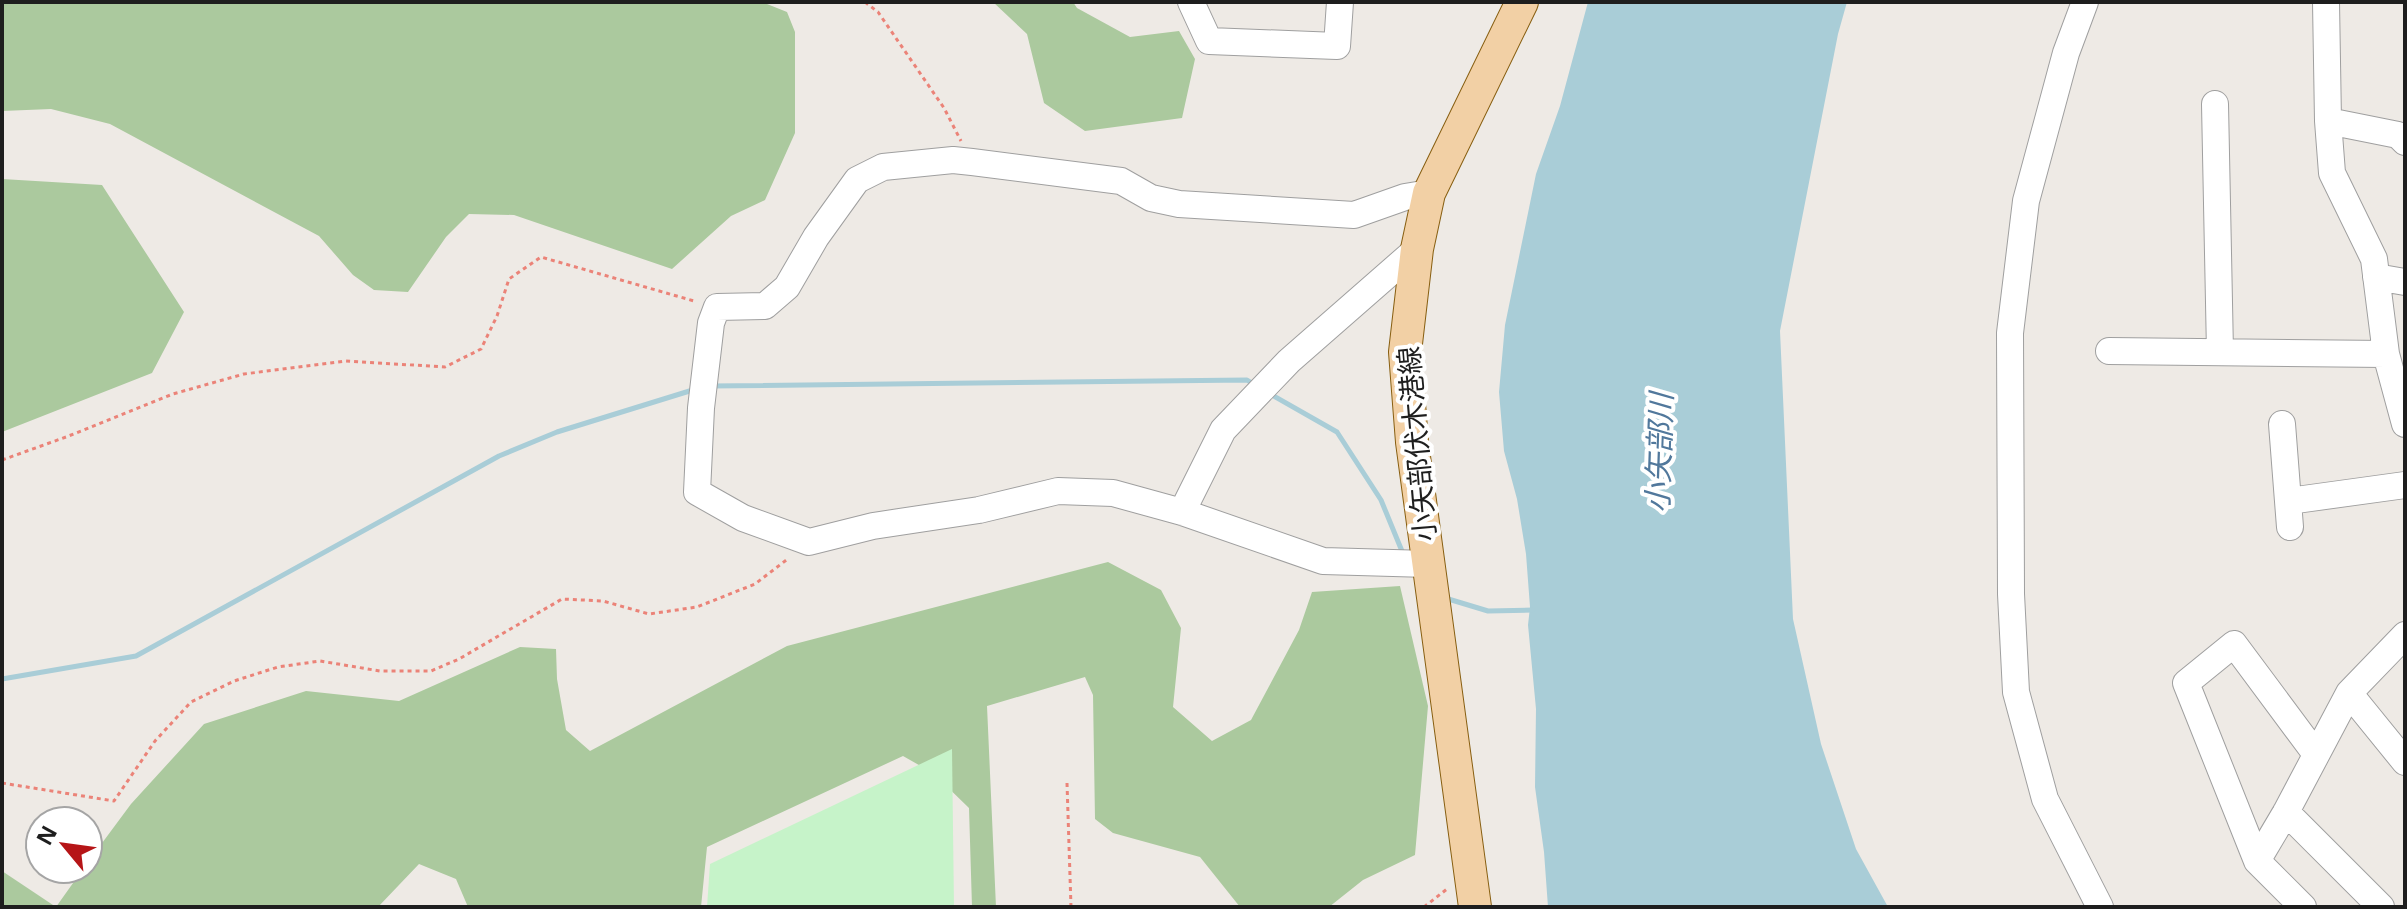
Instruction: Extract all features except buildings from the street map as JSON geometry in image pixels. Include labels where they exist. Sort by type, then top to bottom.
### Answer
[{"type":"main road","name":"小矢部伏木港線","points":[[1475,907],[1412,442],[1405,352],[1417,249],[1429,193],[1522,2]]},
{"type":"street","points":[[1192,2],[1209,41],[1337,46],[1340,2]]},
{"type":"street","points":[[2085,2],[2066,53],[2026,201],[2010,333],[2010,497],[2016,692],[2045,799],[2102,903]]},
{"type":"street","points":[[2326,2],[2332,173],[2374,259],[2386,354],[2405,424]]},
{"type":"street","points":[[2215,104],[2220,352]]},
{"type":"street","points":[[2328,121],[2398,135],[2405,142]]},
{"type":"street","points":[[1428,564],[1323,561],[1182,512],[1113,493],[1058,491],[979,510],[873,526],[809,542],[743,518],[697,492],[701,408],[711,323],[717,307],[765,306],[787,287],[816,237],[857,180],[883,167],[953,160],[1121,181],[1151,198],[1179,204],[1354,215],[1405,197],[1429,193]]},
{"type":"street","points":[[1182,512],[1223,430],[1289,361],[1417,249]]},
{"type":"street","points":[[2376,277],[2405,282]]},
{"type":"street","points":[[2109,351],[2386,354]]},
{"type":"street","points":[[2282,424],[2290,527]]},
{"type":"street","points":[[2289,501],[2405,485]]},
{"type":"street","points":[[2257,861],[2349,693],[2405,635]]},
{"type":"street","points":[[2303,907],[2257,861],[2186,683],[2234,644],[2315,753]]},
{"type":"street","points":[[2349,693],[2405,762]]},
{"type":"street","points":[[2286,812],[2381,907]]},
{"type":"path","points":[[865,2],[878,12],[944,108],[972,162]]},
{"type":"path","points":[[2,460],[173,394],[244,374],[346,361],[445,367],[481,349],[497,316],[509,279],[541,257],[717,307]]},
{"type":"path","points":[[2,783],[114,801],[155,741],[191,702],[234,681],[278,667],[320,661],[380,671],[431,671],[459,659],[562,599],[603,601],[649,614],[697,607],[755,584],[809,542]]},
{"type":"path","points":[[1067,783],[1071,907]]},
{"type":"green space","points":[[2,2],[762,2],[787,12],[795,32],[795,133],[765,200],[731,216],[672,269],[514,215],[469,214],[446,237],[408,292],[374,290],[353,275],[319,236],[110,124],[51,109],[2,111]]},
{"type":"green space","points":[[993,2],[1073,2],[1077,8],[1130,37],[1179,31],[1195,59],[1182,118],[1085,131],[1044,103],[1027,34]]},
{"type":"green space","points":[[2,179],[102,185],[184,312],[152,373],[2,432]]},
{"type":"green space","points":[[1108,562],[1161,590],[1181,628],[1173,707],[1212,741],[1251,720],[1299,630],[1312,592],[1400,586],[1428,706],[1415,855],[1363,880],[1329,907],[1240,907],[1200,857],[1113,833],[1095,819],[1093,695],[1085,677],[987,706],[996,907],[972,907],[969,808],[933,773],[903,756],[707,847],[701,907],[468,907],[456,879],[419,864],[378,907],[56,907],[72,885],[104,885],[104,840],[131,804],[204,724],[306,691],[399,701],[520,647],[556,649],[557,679],[566,730],[590,751],[787,646]]},
{"type":"green space","points":[[952,749],[954,907],[707,907],[710,864]]},
{"type":"green space","points":[[2,871],[56,907],[2,907]]},
{"type":"water","name":"小矢部川","points":[[1588,2],[1847,2],[1838,34],[1780,331],[1793,619],[1821,744],[1856,849],[1888,907],[1548,907],[1535,787],[1536,709],[1528,625],[1530,607],[1526,554],[1517,499],[1504,451],[1499,392],[1505,325],[1536,174],[1560,106]]},
{"type":"waterway","points":[[710,386],[1247,380],[1255,385]]},
{"type":"waterway","points":[[2,679],[136,656],[499,456],[557,432],[696,389]]},
{"type":"waterway","points":[[1270,394],[1337,432],[1381,500],[1404,556]]},
{"type":"waterway","points":[[1445,598],[1488,611],[1533,610]]}]
